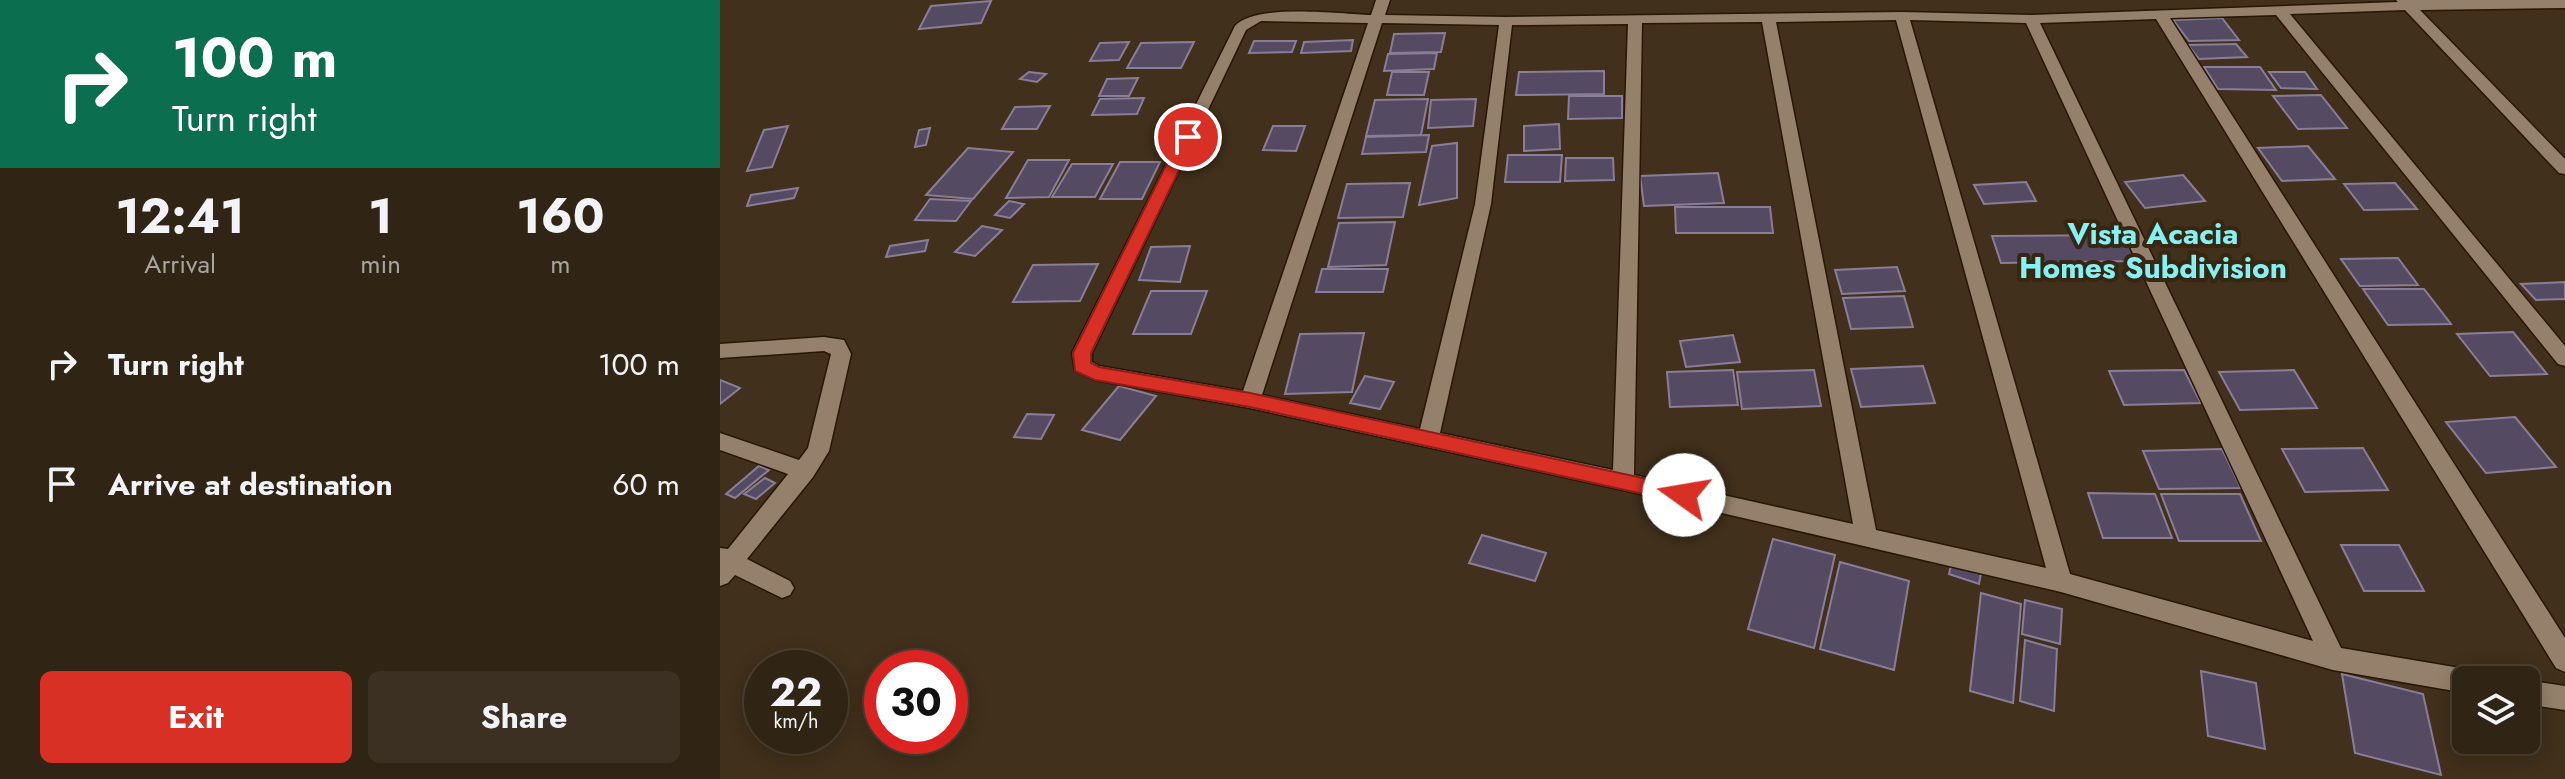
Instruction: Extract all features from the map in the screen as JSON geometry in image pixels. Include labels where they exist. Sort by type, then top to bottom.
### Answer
[{"type":"street","points":[[2452,679],[2333,658],[2061,582],[1623,481],[1250,400],[1095,373],[1082,366],[1082,353],[1246,22],[1259,17],[1381,9],[1506,21],[1902,16],[2031,19],[2280,11],[2406,3],[2565,4]]},
{"type":"street","points":[[2406,3],[2565,169]]},
{"type":"street","points":[[1250,400],[1381,9]]},
{"type":"street","points":[[2280,11],[2565,359]]},
{"type":"street","points":[[2161,15],[2565,660]]},
{"type":"street","points":[[1902,16],[2061,582]]},
{"type":"street","points":[[1768,17],[1866,536]]},
{"type":"street","points":[[2031,19],[2333,658]]},
{"type":"street","points":[[1623,481],[1635,20]]},
{"type":"street","points":[[1428,440],[1483,204],[1506,21]]},
{"type":"street","points":[[720,351],[837,345],[841,354],[818,451],[805,471],[724,565],[782,588]]},
{"type":"street","points":[[720,441],[805,471]]},
{"type":"street","points":[[2540,694],[2565,698]]},
{"type":"building","points":[[991,1],[981,23],[919,29],[931,6]]},
{"type":"building","points":[[2222,18],[2239,40],[2189,41],[2173,20]]},
{"type":"building","points":[[1445,33],[1441,52],[1390,53],[1394,34]]},
{"type":"building","points":[[1353,40],[1351,51],[1301,53],[1304,42]]},
{"type":"building","points":[[1254,41],[1296,41],[1292,52],[1249,53]]},
{"type":"building","points":[[1129,42],[1119,60],[1090,61],[1100,43]]},
{"type":"building","points":[[1194,42],[1181,68],[1127,68],[1141,43]]},
{"type":"building","points":[[2236,44],[2247,57],[2199,59],[2188,45]]},
{"type":"building","points":[[1437,53],[1434,69],[1384,71],[1388,54]]},
{"type":"building","points":[[2204,67],[2260,67],[2276,90],[2218,89]]},
{"type":"building","points":[[1604,71],[1604,94],[1516,95],[1519,72]]},
{"type":"building","points":[[1029,72],[1046,74],[1037,82],[1020,79]]},
{"type":"building","points":[[1392,72],[1429,72],[1424,95],[1387,95]]},
{"type":"building","points":[[2269,72],[2305,72],[2317,89],[2281,88]]},
{"type":"building","points":[[1138,78],[1129,96],[1099,96],[1107,79]]},
{"type":"building","points":[[2321,95],[2347,128],[2298,129],[2273,96]]},
{"type":"building","points":[[1569,96],[1622,96],[1622,118],[1568,119]]},
{"type":"building","points":[[1144,98],[1137,114],[1092,115],[1100,99]]},
{"type":"building","points":[[1428,99],[1421,135],[1366,136],[1375,100]]},
{"type":"building","points":[[1476,99],[1473,126],[1428,128],[1431,100]]},
{"type":"building","points":[[1050,106],[1037,129],[1002,129],[1015,107]]},
{"type":"building","points":[[1559,124],[1560,149],[1524,151],[1524,126]]},
{"type":"building","points":[[788,126],[772,167],[747,171],[764,130]]},
{"type":"building","points":[[1273,126],[1305,126],[1296,151],[1263,150]]},
{"type":"building","points":[[930,128],[926,145],[915,147],[919,130]]},
{"type":"building","points":[[1429,135],[1426,152],[1362,154],[1366,137]]},
{"type":"building","points":[[1457,143],[1457,198],[1419,205],[1432,146]]},
{"type":"building","points":[[2308,146],[2335,179],[2282,181],[2258,148]]},
{"type":"building","points":[[968,148],[1013,152],[973,199],[926,195]]},
{"type":"building","points":[[1508,155],[1562,155],[1560,182],[1505,182]]},
{"type":"building","points":[[1566,158],[1613,158],[1614,180],[1565,181]]},
{"type":"building","points":[[1028,160],[1069,160],[1049,197],[1006,198]]},
{"type":"building","points":[[1120,162],[1160,162],[1142,199],[1100,199]]},
{"type":"building","points":[[1072,164],[1113,164],[1095,197],[1052,197]]},
{"type":"building","points":[[1718,173],[1724,203],[1644,206],[1640,176]]},
{"type":"building","points":[[2183,175],[2205,201],[2145,208],[2125,182]]},
{"type":"building","points":[[2026,182],[2036,201],[1984,204],[1974,185]]},
{"type":"building","points":[[1410,183],[1403,217],[1338,218],[1347,184]]},
{"type":"building","points":[[2395,183],[2417,209],[2364,210],[2344,184]]},
{"type":"building","points":[[798,188],[794,198],[747,206],[751,195]]},
{"type":"building","points":[[930,199],[971,201],[956,221],[915,220]]},
{"type":"building","points":[[1009,201],[1024,204],[1010,218],[995,215]]},
{"type":"building","points":[[1675,207],[1770,207],[1773,233],[1676,233]]},
{"type":"building","points":[[1395,222],[1386,265],[1328,267],[1339,223]]},
{"type":"building","points":[[982,226],[1002,230],[975,256],[955,252]]},
{"type":"building","points":[[2124,235],[2137,261],[2001,263],[1992,236]]},
{"type":"building","points":[[928,240],[925,251],[886,257],[890,246]]},
{"type":"building","points":[[1190,246],[1180,282],[1139,280],[1151,247]]},
{"type":"building","points":[[2398,258],[2418,285],[2360,286],[2341,259]]},
{"type":"building","points":[[1098,264],[1080,301],[1013,302],[1033,265]]},
{"type":"building","points":[[1897,267],[1905,291],[1842,294],[1835,270]]},
{"type":"building","points":[[1322,269],[1388,269],[1383,292],[1316,292]]},
{"type":"building","points":[[2565,282],[2565,299],[2536,300],[2521,284]]},
{"type":"building","points":[[2363,289],[2424,289],[2451,324],[2388,325]]},
{"type":"building","points":[[1151,291],[1207,291],[1191,334],[1133,334]]},
{"type":"building","points":[[1904,296],[1913,327],[1851,329],[1843,298]]},
{"type":"building","points":[[2513,332],[2547,374],[2490,376],[2457,334]]},
{"type":"building","points":[[1364,333],[1352,392],[1285,394],[1300,334]]},
{"type":"building","points":[[1733,335],[1740,362],[1686,367],[1680,341]]},
{"type":"building","points":[[1923,366],[1935,403],[1861,407],[1851,369]]},
{"type":"building","points":[[1733,370],[1738,405],[1670,407],[1667,372]]},
{"type":"building","points":[[1814,370],[1821,406],[1742,409],[1737,372]]},
{"type":"building","points":[[2184,370],[2201,403],[2124,405],[2109,371]]},
{"type":"building","points":[[2294,370],[2317,408],[2240,410],[2219,372]]},
{"type":"building","points":[[1365,376],[1394,382],[1380,409],[1350,403]]},
{"type":"building","points":[[720,380],[740,388],[720,404]]},
{"type":"building","points":[[1119,386],[1156,396],[1120,440],[1082,430]]},
{"type":"building","points":[[1027,414],[1054,415],[1041,439],[1014,437]]},
{"type":"building","points":[[2515,417],[2556,467],[2486,473],[2446,422]]},
{"type":"building","points":[[2363,448],[2388,490],[2305,492],[2282,449]]},
{"type":"building","points":[[2222,449],[2241,488],[2159,489],[2143,451]]},
{"type":"building","points":[[759,466],[769,470],[735,498],[726,494]]},
{"type":"building","points":[[765,478],[775,483],[756,499],[744,494]]},
{"type":"building","points":[[2088,493],[2155,494],[2172,538],[2103,538]]},
{"type":"building","points":[[2161,494],[2240,494],[2261,541],[2179,541]]},
{"type":"building","points":[[1482,535],[1546,553],[1535,581],[1469,563]]},
{"type":"building","points":[[1773,539],[1835,555],[1814,648],[1748,629]]},
{"type":"building","points":[[2341,545],[2399,545],[2424,591],[2364,591]]},
{"type":"building","points":[[1840,562],[1909,581],[1894,670],[1820,649]]},
{"type":"building","points":[[1951,565],[1981,573],[1979,584],[1949,574]]},
{"type":"building","points":[[1981,593],[2021,604],[2013,703],[1970,691]]},
{"type":"building","points":[[2025,600],[2062,609],[2060,644],[2022,634]]},
{"type":"building","points":[[2025,640],[2057,649],[2054,711],[2020,701]]},
{"type":"building","points":[[2201,671],[2256,683],[2265,749],[2208,736]]},
{"type":"building","points":[[2342,674],[2423,694],[2441,775],[2355,753]]},
{"type":"district","name":"Vista Acacia Homes Subdivision","points":[[2153,250]]},
{"type":"route","points":[[1188,137],[1082,353],[1082,366],[1095,373],[1250,400],[1684,495]]}]
